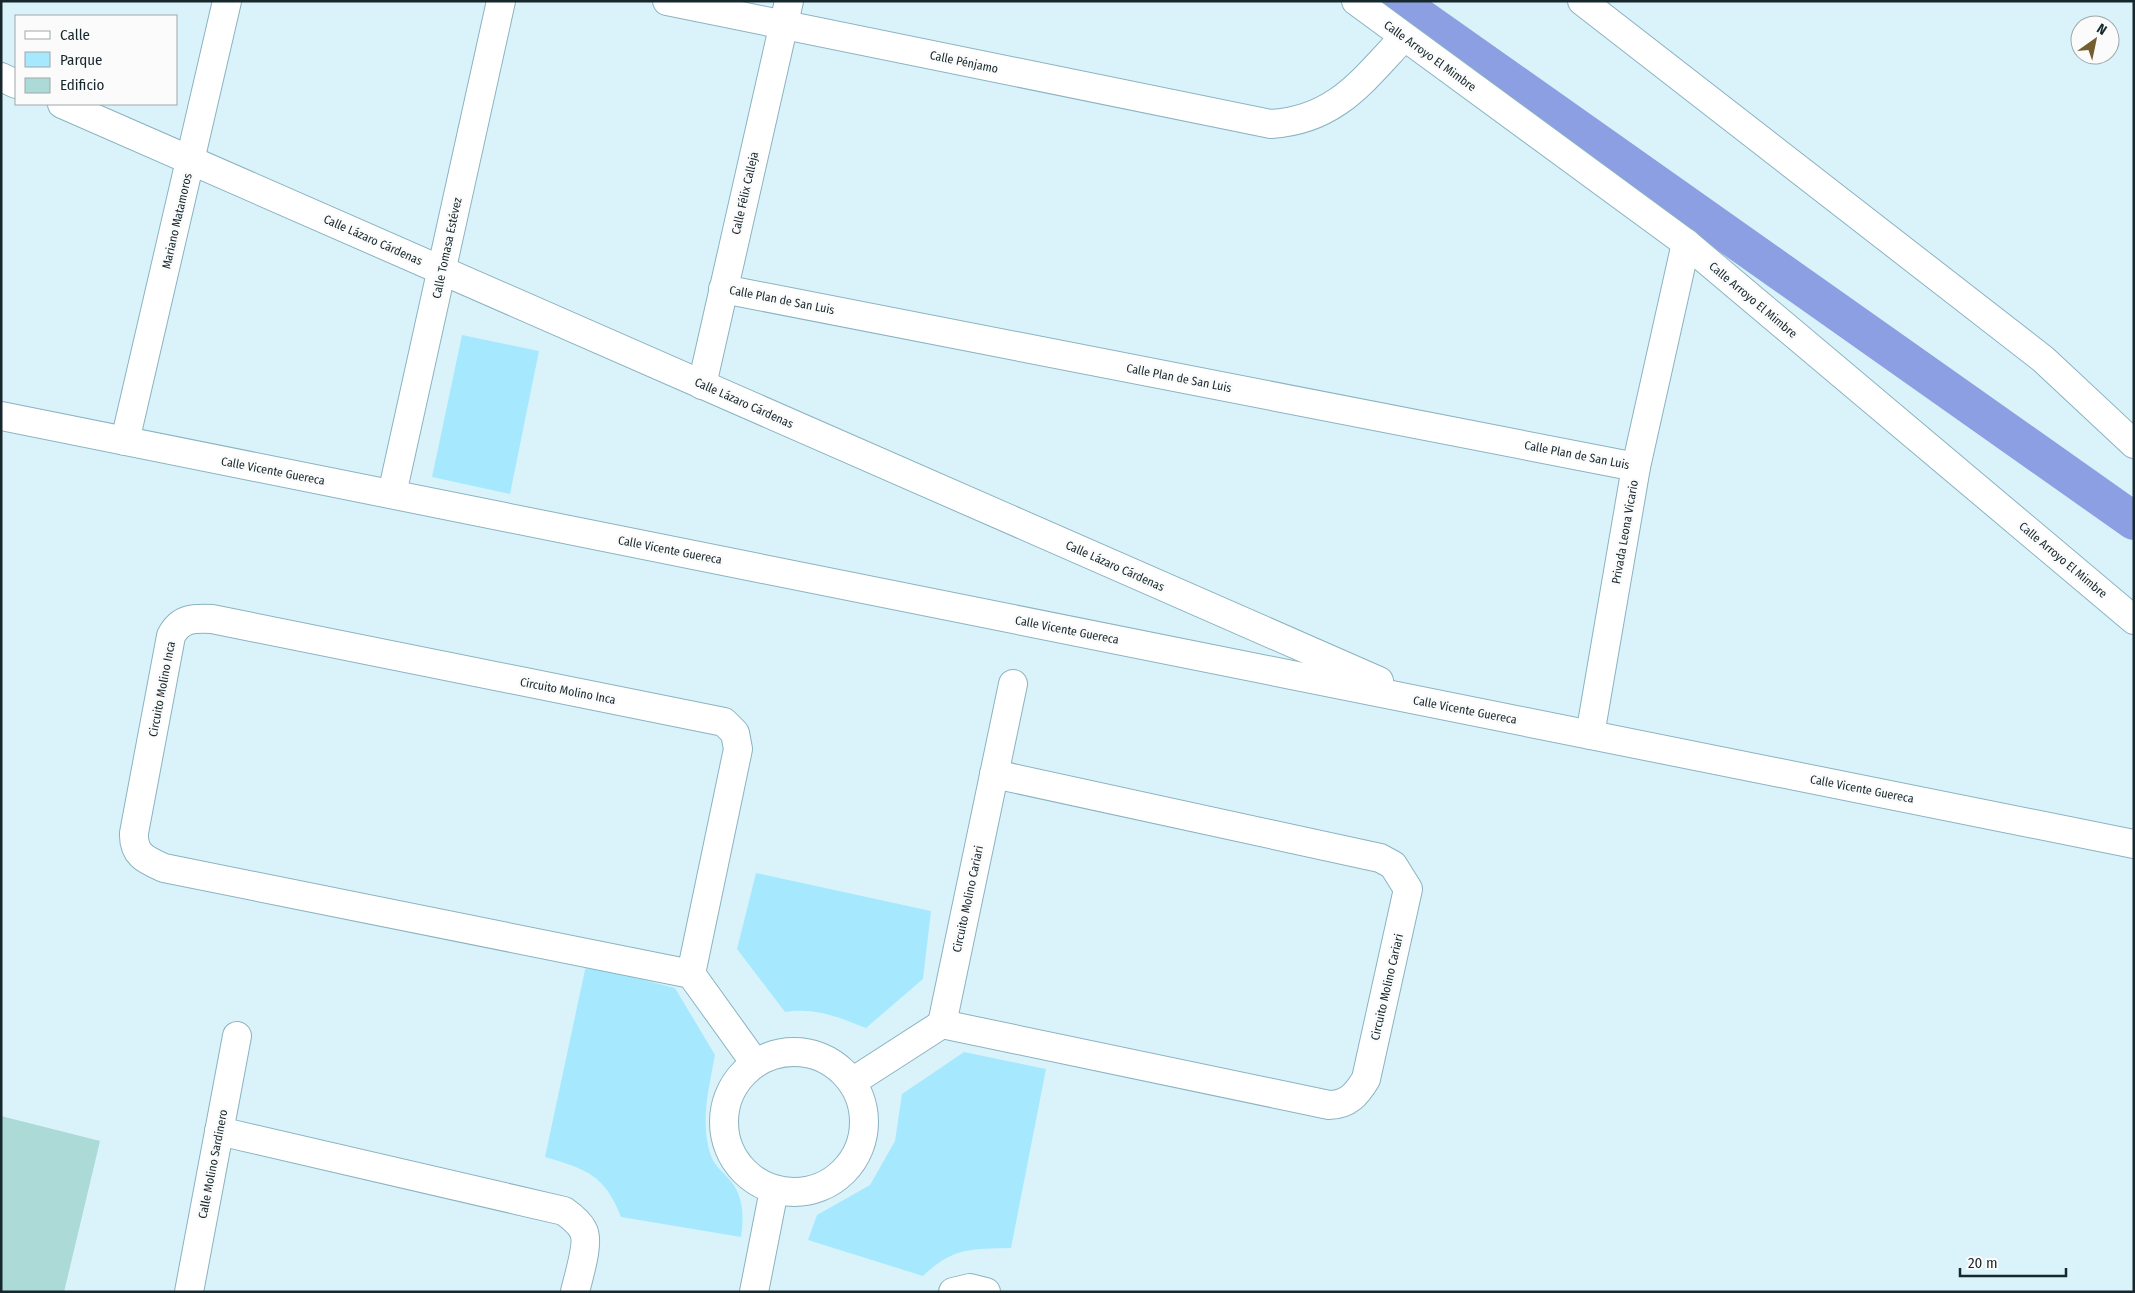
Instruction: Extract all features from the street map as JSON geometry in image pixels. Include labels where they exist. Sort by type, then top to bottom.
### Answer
[{"type":"street","name":"Mariano Matamoros","points":[[125,441],[192,161],[227,1]]},
{"type":"street","name":"Calle Tomasa Estévez","points":[[392,494],[500,1]]},
{"type":"street","name":"Calle Pénjamo","points":[[667,1],[786,13],[1271,124],[1295,121],[1341,102],[1404,37]]},
{"type":"street","name":"Calle Arroyo El Mimbre","points":[[1356,1],[1686,243],[2134,620]]},
{"type":"street","points":[[1582,1],[2042,360],[2134,444]]},
{"type":"street","name":"Calle Félix Calleja","points":[[702,385],[786,13]]},
{"type":"street","points":[[1,77],[15,84]]},
{"type":"street","name":"Calle Lázaro Cárdenas","points":[[64,105],[1427,702]]},
{"type":"street","name":"Privada Leona Vicario","points":[[1590,735],[1636,467],[1686,243]]},
{"type":"street","name":"Calle Plan de San Luis","points":[[723,289],[1636,467]]},
{"type":"street","name":"Calle Vicente Guereca","points":[[1,416],[2134,844]]},
{"type":"street","name":"Circuito Molino Inca","points":[[194,618],[212,619],[724,722],[735,733],[738,749],[691,974],[164,868],[150,862],[134,846],[134,833],[171,636],[175,628],[183,621],[194,618]]},
{"type":"street","name":"Circuito Molino Cariari","points":[[994,774],[1380,858],[1393,865],[1408,889],[1366,1079],[1353,1098],[1336,1105],[942,1024],[994,774],[1013,684]]},
{"type":"street","points":[[691,974],[755,1063]]},
{"type":"street","points":[[852,1082],[942,1024]]},
{"type":"street","name":"Calle Molino Sardinero","points":[[188,1292],[237,1036]]},
{"type":"street","points":[[796,1052],[818,1056],[837,1066],[852,1082],[863,1105],[865,1129],[858,1153],[844,1173],[824,1187],[799,1193],[774,1190],[754,1180],[737,1165],[727,1144],[723,1122],[727,1099],[738,1079],[755,1063],[775,1054],[796,1052]]},
{"type":"street","points":[[219,1131],[564,1211],[584,1231],[586,1240],[575,1292]]},
{"type":"street","points":[[754,1292],[774,1190]]},
{"type":"street","points":[[953,1292],[970,1288],[986,1292]]},
{"type":"green space","points":[[462,335],[539,351],[510,494],[432,477]]},
{"type":"green space","points":[[756,873],[931,911],[923,979],[866,1028],[816,1012],[785,1012],[737,949]]},
{"type":"green space","points":[[586,965],[675,988],[715,1055],[706,1106],[706,1133],[713,1161],[738,1192],[742,1206],[741,1237],[621,1217],[615,1203],[601,1183],[583,1170],[545,1157]]},
{"type":"green space","points":[[964,1052],[1046,1069],[1011,1248],[973,1250],[953,1255],[923,1276],[808,1240],[817,1215],[870,1185],[895,1141],[902,1094]]},
{"type":"building","points":[[1,1116],[100,1141],[64,1292],[1,1292]]},
{"type":"waterway","points":[[1397,1],[2134,521]]}]
